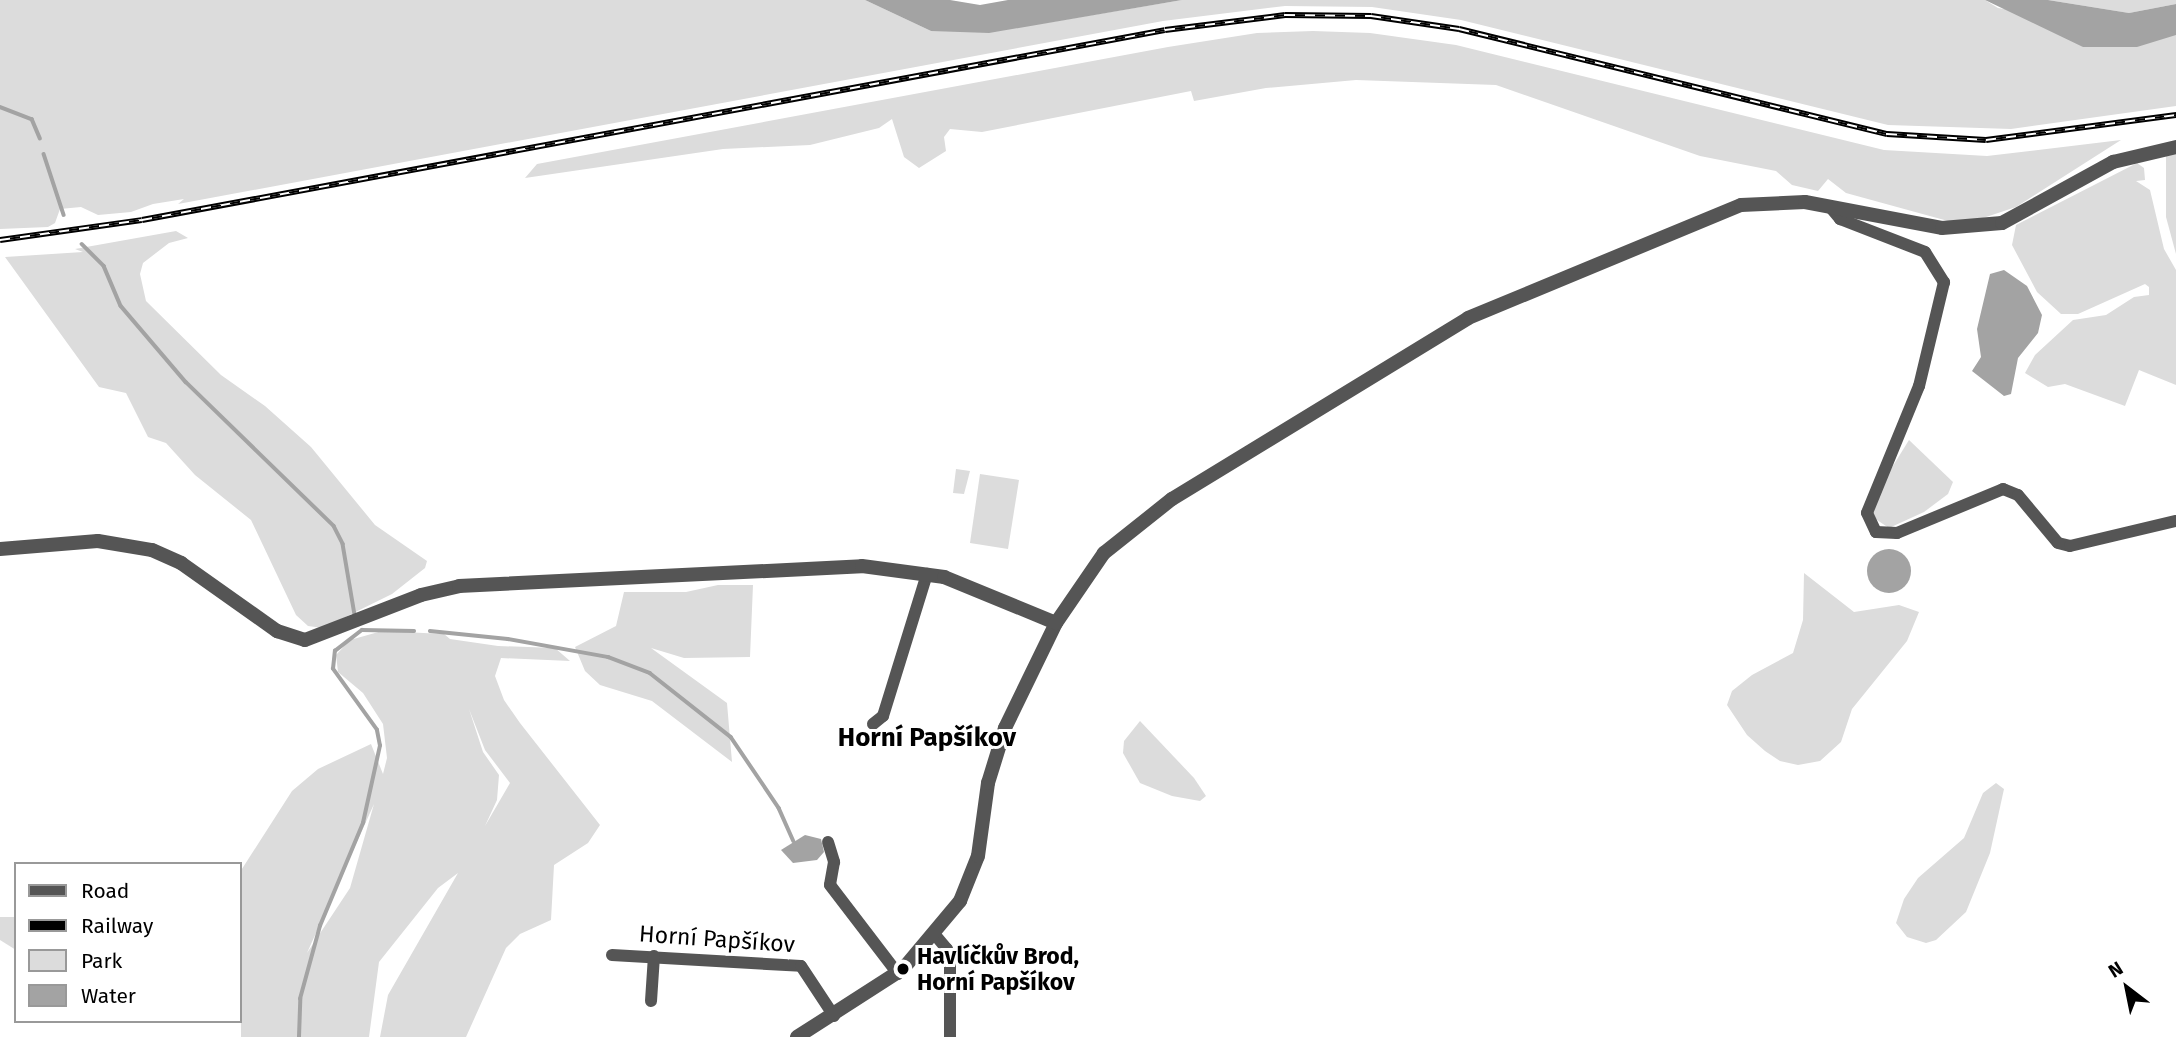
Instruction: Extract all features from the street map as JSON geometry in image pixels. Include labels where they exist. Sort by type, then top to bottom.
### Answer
[{"type":"street","points":[[797,1037],[898,974],[936,936],[960,901],[978,856],[988,783],[1005,728],[1056,623],[1104,553],[1131,528],[1468,318],[1741,205],[1805,202],[1942,228],[2002,223],[2113,162],[2176,147]]},
{"type":"street","points":[[1830,207],[1840,219],[1925,252],[1944,282],[1919,386],[1867,513],[1876,532],[1897,533],[2003,489],[2018,495],[2058,543],[2070,546],[2176,521]]},
{"type":"street","points":[[0,550],[98,541],[152,550],[181,563],[277,631],[305,640],[421,595],[459,586],[863,566],[927,574],[1056,623]]},
{"type":"street","points":[[873,724],[883,716],[927,574]]},
{"type":"street","points":[[828,842],[834,862],[831,885],[898,974]]},
{"type":"street","points":[[936,936],[947,949],[950,967],[950,1037]]},
{"type":"street","name":"Horní Papšíkov","points":[[612,955],[802,966],[834,1016]]},
{"type":"street","points":[[651,1001],[653,956]]},
{"type":"green space","points":[[0,0],[865,0],[931,31],[1039,24],[1182,0],[1985,0],[1998,8],[2176,35],[2176,106],[2011,129],[1888,125],[1461,20],[1372,7],[1285,6],[1163,21],[178,204],[184,199],[153,204],[131,212],[98,215],[81,207],[60,209],[55,223],[48,227],[0,229]]},
{"type":"green space","points":[[2048,0],[2176,0],[2176,4],[2129,13]]},
{"type":"green space","points":[[1257,33],[1370,33],[1456,45],[1884,150],[1987,156],[2121,140],[2016,207],[1974,221],[1948,221],[1846,193],[1828,179],[1818,191],[1792,185],[1776,171],[1700,156],[1496,85],[1356,80],[1266,88],[1194,101],[1191,91],[982,132],[950,129],[944,137],[946,151],[919,168],[904,157],[892,119],[879,128],[810,145],[723,149],[525,178],[537,164],[1168,47]]},
{"type":"green space","points":[[2176,151],[2176,254],[2166,217],[2166,156]]},
{"type":"green space","points":[[2137,163],[2144,168],[2145,180],[2136,181],[2150,190],[2164,249],[2176,270],[2176,385],[2139,370],[2125,406],[2065,384],[2048,387],[2025,373],[2035,355],[2073,320],[2106,315],[2134,297],[2149,295],[2149,287],[2145,284],[2078,314],[2061,314],[2037,292],[2012,245],[2016,225]]},
{"type":"green space","points":[[176,231],[188,238],[169,243],[143,263],[140,274],[146,301],[221,375],[265,406],[311,447],[375,525],[427,561],[425,568],[392,594],[323,628],[308,626],[296,615],[251,520],[195,475],[166,443],[148,437],[126,393],[99,387],[5,257],[83,252],[75,249]]},
{"type":"green space","points":[[1909,440],[1953,482],[1948,494],[1924,512],[1889,528],[1871,516],[1883,482]]},
{"type":"green space","points":[[956,469],[970,471],[964,494],[953,493]]},
{"type":"green space","points":[[980,474],[1019,480],[1008,549],[970,543]]},
{"type":"green space","points":[[1804,573],[1854,612],[1899,605],[1919,612],[1907,641],[1852,709],[1841,742],[1820,761],[1798,765],[1780,761],[1765,751],[1747,735],[1727,705],[1732,691],[1752,675],[1793,653],[1803,620]]},
{"type":"green space","points":[[718,585],[753,585],[750,657],[684,658],[651,648],[727,703],[732,762],[652,701],[600,685],[585,671],[575,647],[616,626],[624,592],[686,592]]},
{"type":"green space","points":[[382,631],[444,634],[450,639],[498,646],[555,648],[570,661],[501,658],[495,676],[504,700],[520,723],[600,825],[588,843],[554,865],[551,920],[520,934],[506,948],[466,1037],[380,1037],[388,995],[458,873],[438,888],[379,962],[369,1037],[241,1037],[242,869],[292,791],[318,769],[371,744],[383,774],[387,758],[383,724],[363,693],[338,672],[336,655],[350,640]],"holes":[[[469,709],[485,750],[510,783],[485,826],[497,800],[499,775],[483,752]],[[374,804],[350,888],[307,953]]]},
{"type":"green space","points":[[1140,721],[1194,778],[1206,796],[1200,801],[1172,796],[1140,783],[1123,753],[1124,741]]},
{"type":"green space","points":[[1996,783],[2004,789],[1990,853],[1966,912],[1936,940],[1926,943],[1907,937],[1896,923],[1904,899],[1918,878],[1964,838],[1983,793]]},
{"type":"green space","points":[[0,917],[14,917],[14,949],[0,940]]},
{"type":"water","points":[[865,0],[950,0],[980,5],[1008,0],[1182,0],[989,33],[931,31]]},
{"type":"water","points":[[1985,0],[2048,0],[2129,13],[2176,4],[2176,35],[2137,47],[2083,47]]},
{"type":"water","points":[[2004,270],[2027,286],[2042,315],[2038,333],[2018,358],[2011,394],[2004,396],[1972,371],[1981,357],[1977,329],[1990,274]]},
{"type":"water","points":[[1889,549],[1905,555],[1911,571],[1905,587],[1889,593],[1873,587],[1867,571],[1873,555]]},
{"type":"water","points":[[805,835],[821,839],[824,852],[817,860],[793,863],[781,850]]},
{"type":"waterway","points":[[0,107],[32,119],[40,138]]},
{"type":"waterway","points":[[44,154],[64,215]]},
{"type":"waterway","points":[[82,244],[104,266],[121,306],[186,382],[334,526],[343,544],[355,615]]},
{"type":"waterway","points":[[299,1037],[300,999],[320,926],[363,823],[380,746],[377,730],[333,669],[335,651],[362,630],[414,631]]},
{"type":"waterway","points":[[430,631],[508,639],[608,657],[650,673],[731,737],[779,808],[794,841]]},
{"type":"railway","points":[[0,240],[142,220],[1165,30],[1285,15],[1371,16],[1459,29],[1887,134],[1986,140],[2176,115]]},
{"type":"place","name":"Havlíčkův Brod, Horní Papšíkov","points":[[903,969]]},
{"type":"district","name":"Horní Papšíkov","points":[[927,738]]}]
